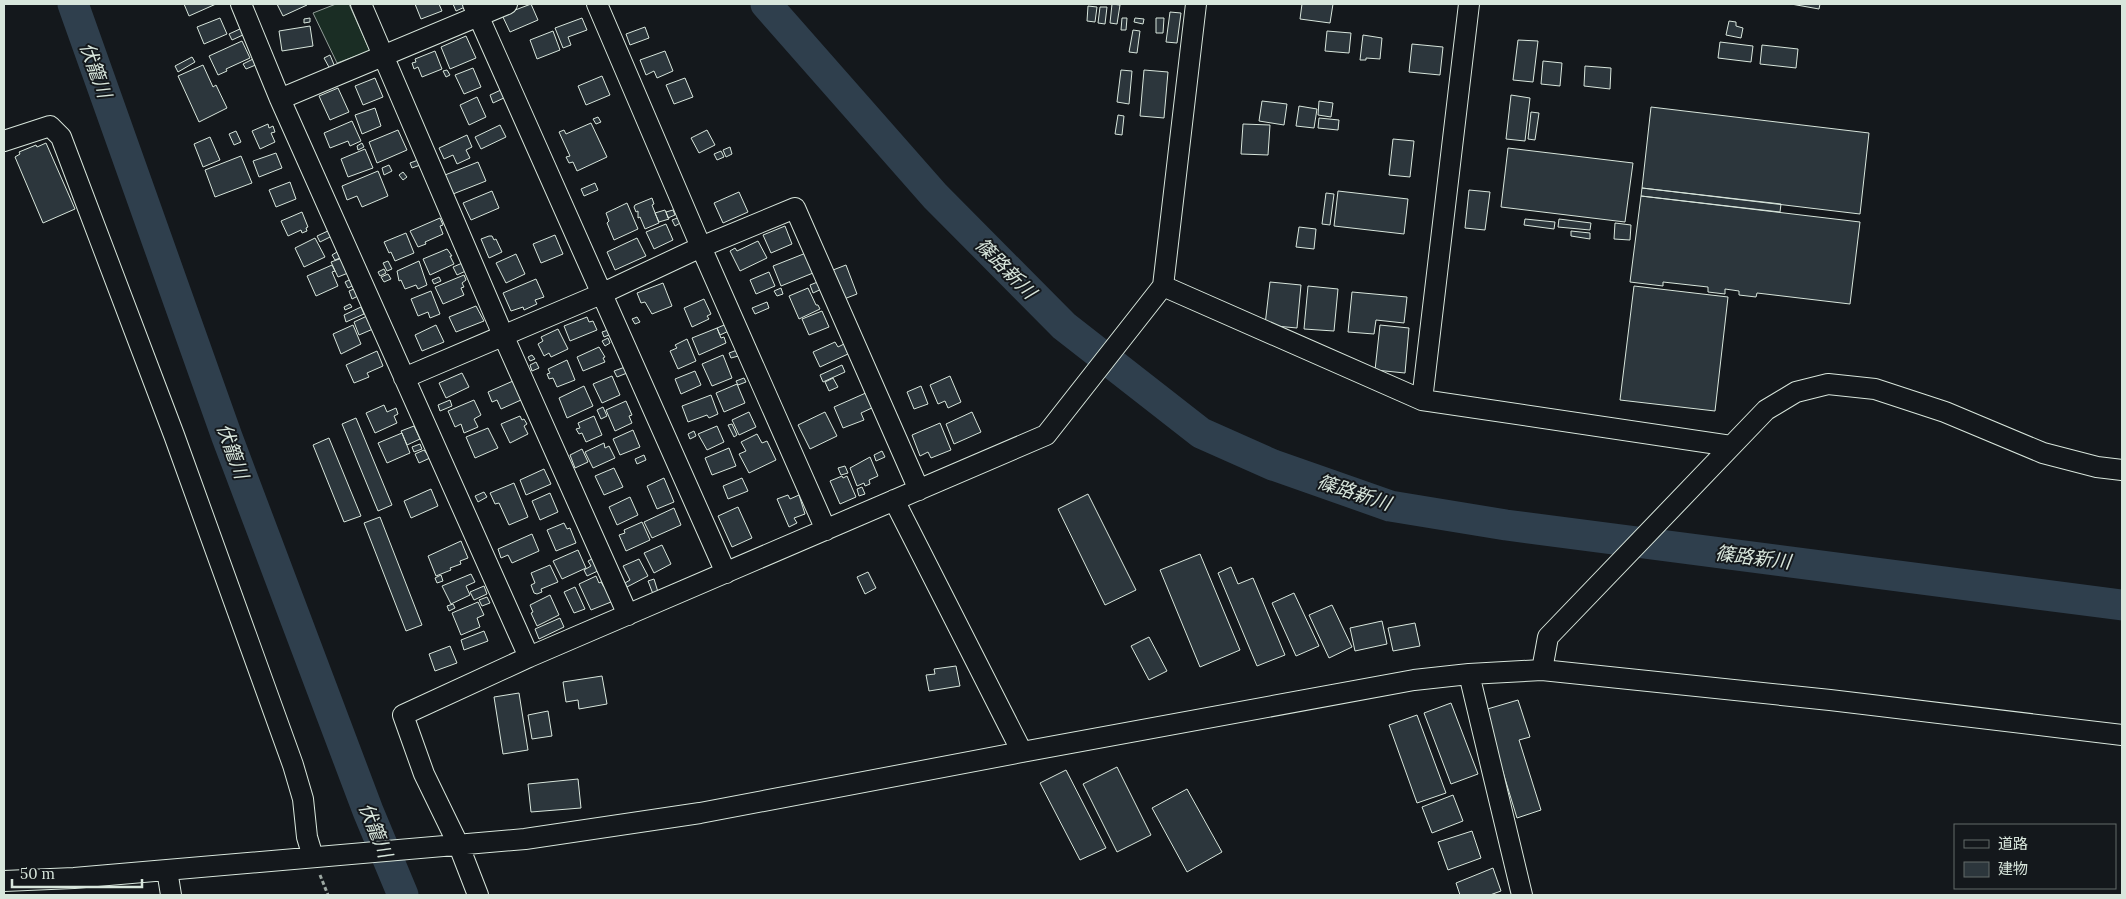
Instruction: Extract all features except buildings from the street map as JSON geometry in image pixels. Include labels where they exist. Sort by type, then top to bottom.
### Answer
[{"type":"street","points":[[241,4],[280,99],[529,657]]},
{"type":"street","points":[[361,4],[503,335],[628,615]]},
{"type":"street","points":[[280,99],[384,56],[476,10],[507,4]]},
{"type":"street","points":[[597,4],[701,247],[826,530]]},
{"type":"street","points":[[478,895],[451,846],[402,715],[529,657],[1046,436],[1163,286],[1196,4]]},
{"type":"street","points":[[1422,400],[1469,4]]},
{"type":"street","points":[[476,10],[726,573]]},
{"type":"street","points":[[4,141],[50,126],[61,137],[174,435],[280,728],[303,799],[307,837],[322,856]]},
{"type":"street","points":[[404,378],[601,294],[701,247],[796,208],[919,490]]},
{"type":"street","points":[[1163,286],[1422,400],[1731,446]]},
{"type":"street","points":[[1542,670],[1548,637],[1766,410],[1796,392],[1828,384],[1875,388],[1945,412],[2043,452],[2097,467],[2122,470]]},
{"type":"street","points":[[894,500],[1022,752]]},
{"type":"street","points":[[4,881],[74,878],[525,839],[700,813],[1414,680],[1469,674],[1542,670],[1820,699],[2122,735]]},
{"type":"street","points":[[1469,674],[1522,895]]},
{"type":"street","points":[[167,870],[171,895]]},
{"type":"green space","points":[[336,4],[349,4],[370,51],[337,63],[313,13]]},
{"type":"waterway","name":"伏籠川","points":[[73,4],[227,437],[368,811],[403,895]]},
{"type":"waterway","name":"篠路新川","points":[[766,4],[935,196],[1064,326],[1201,433],[1273,465],[1390,506],[1506,525],[2122,605]]}]
